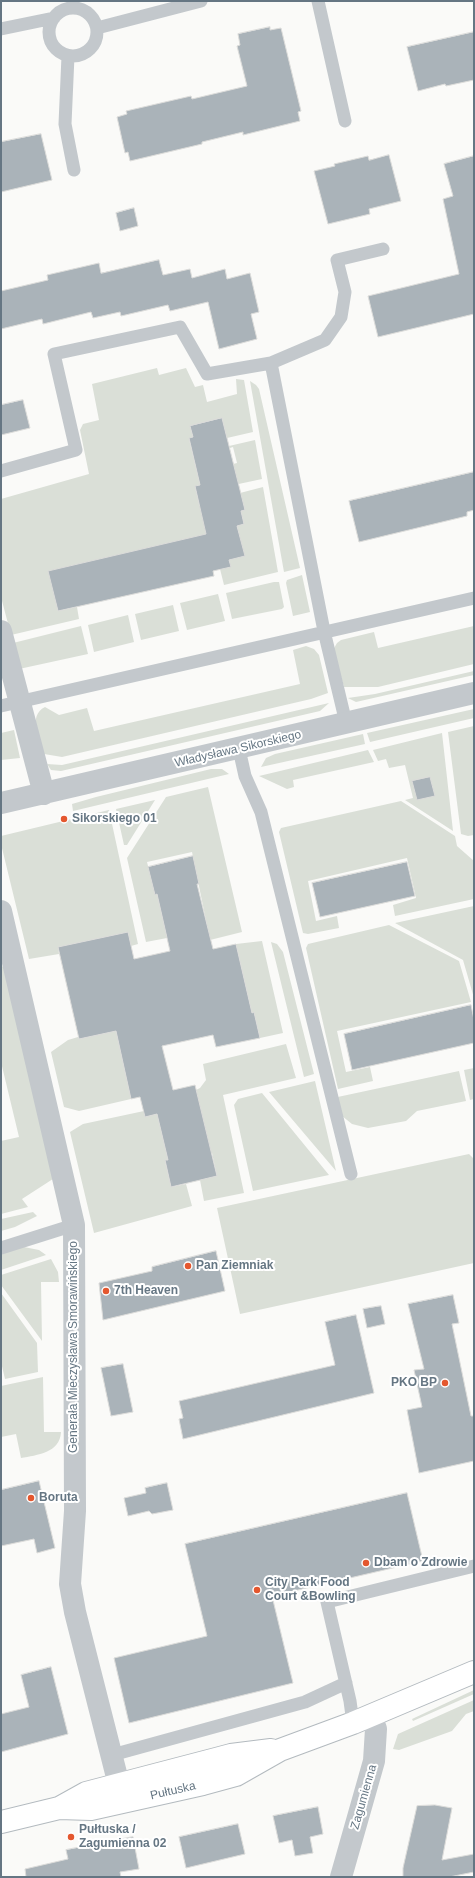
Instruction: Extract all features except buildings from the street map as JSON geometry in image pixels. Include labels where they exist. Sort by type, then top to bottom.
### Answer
[{"type":"main road","name":"Pułtuska","points":[[1,1822],[59,1808],[91,1809],[203,1784],[236,1775],[280,1750],[362,1720],[471,1672]]},
{"type":"main road","name":"Pułtuska","points":[[59,1808],[86,1793],[231,1755],[280,1750]]},
{"type":"street","points":[[1,631],[10,704],[44,794]]},
{"type":"street","name":"Władysława Sikorskiego","points":[[1,804],[474,693]]},
{"type":"street","name":"Generała Mieczysława Smorawińskiego","points":[[1,911],[74,1225],[75,1511],[70,1584],[75,1612],[119,1785]]},
{"type":"street","name":"Zagumienna","points":[[341,1877],[374,1761],[376,1729],[362,1720]]},
{"type":"lane","points":[[98,28],[201,1]]},
{"type":"lane","points":[[318,1],[345,122]]},
{"type":"lane","points":[[67,9],[82,10],[94,20],[98,28],[95,44],[84,55],[76,57],[68,56],[54,48],[50,41],[49,33],[54,18],[59,12],[67,9]]},
{"type":"lane","points":[[1,29],[54,18]]},
{"type":"lane","points":[[68,56],[65,124],[74,170]]},
{"type":"lane","points":[[1,471],[76,450],[54,354],[180,328],[207,374],[271,363],[325,340],[341,317],[345,292],[337,260],[383,248]]},
{"type":"lane","points":[[271,363],[324,631],[346,723]]},
{"type":"lane","points":[[10,704],[324,631],[474,598]]},
{"type":"lane","points":[[239,748],[245,776],[261,812],[351,1174]]},
{"type":"lane","points":[[1,1248],[74,1225]]},
{"type":"lane","points":[[362,1720],[346,1683],[327,1602],[474,1566]]},
{"type":"lane","points":[[112,1755],[305,1702],[346,1683]]},
{"type":"shaded area","points":[[157,368],[159,375],[186,368],[195,387],[203,385],[207,402],[237,394],[236,379],[244,380],[253,432],[227,438],[222,418],[190,426],[193,437],[189,439],[200,485],[195,487],[199,504],[204,503],[213,539],[49,572],[58,611],[77,607],[79,619],[11,635],[1,597],[1,499],[89,474],[80,430],[83,424],[99,420],[92,384]]},
{"type":"shaded area","points":[[250,381],[259,389],[300,568],[284,572]]},
{"type":"shaded area","points":[[255,440],[262,479],[234,485],[229,465],[237,463],[233,447],[230,448],[229,446]]},
{"type":"shaded area","points":[[263,487],[278,572],[224,585],[220,569],[230,567],[229,560],[244,556],[237,526],[244,524],[241,511],[245,510],[240,493]]},
{"type":"shaded area","points":[[302,575],[310,612],[293,616],[286,583],[287,580]]},
{"type":"shaded area","points":[[279,582],[284,607],[282,609],[232,619],[226,593]]},
{"type":"shaded area","points":[[218,594],[225,621],[187,630],[180,603]]},
{"type":"shaded area","points":[[173,605],[179,631],[141,640],[135,614]]},
{"type":"shaded area","points":[[128,615],[134,642],[94,652],[88,625]]},
{"type":"shaded area","points":[[81,626],[88,654],[19,669],[13,643]]},
{"type":"shaded area","points":[[474,626],[474,664],[378,687],[344,687],[333,650],[337,643],[341,640],[374,632],[378,648]]},
{"type":"shaded area","points":[[306,646],[314,649],[319,655],[328,693],[311,699],[62,757],[44,754],[36,728],[36,722],[40,711],[45,707],[59,715],[87,708],[94,731],[300,684],[293,650]]},
{"type":"shaded area","points":[[474,671],[474,675],[356,702],[348,698],[375,694]]},
{"type":"shaded area","points":[[329,703],[320,711],[61,771],[51,770],[47,764],[62,765]]},
{"type":"shaded area","points":[[474,709],[474,718],[370,742],[367,733]]},
{"type":"shaded area","points":[[474,726],[474,835],[468,836],[461,834],[448,732]]},
{"type":"shaded area","points":[[14,730],[20,758],[1,760],[1,733]]},
{"type":"shaded area","points":[[442,733],[453,831],[405,800],[413,798],[405,765],[389,768],[386,759],[378,761],[373,750]]},
{"type":"shaded area","points":[[363,734],[365,744],[261,767],[266,758],[275,754]]},
{"type":"shaded area","points":[[368,750],[374,762],[293,780],[294,787],[287,789],[259,776]]},
{"type":"shaded area","points":[[211,769],[222,769],[229,774],[73,811],[72,804]]},
{"type":"shaded area","points":[[208,787],[242,932],[210,940],[192,852],[147,862],[155,894],[157,894],[167,938],[146,942],[127,858],[166,797]]},
{"type":"shaded area","points":[[155,800],[127,845],[124,845],[116,809]]},
{"type":"shaded area","points":[[401,801],[455,836],[457,846],[474,861],[474,899],[395,916],[393,905],[416,898],[407,858],[308,881],[316,921],[337,916],[339,928],[308,934],[303,933],[279,832],[281,828]]},
{"type":"shaded area","points":[[109,810],[138,944],[131,946],[128,932],[58,947],[59,954],[29,959],[1,844],[1,836]]},
{"type":"shaded area","points":[[474,906],[474,998],[463,960],[395,923]]},
{"type":"shaded area","points":[[389,925],[459,961],[471,1002],[337,1031],[346,1072],[370,1067],[373,1081],[338,1089],[306,948],[308,944]]},
{"type":"shaded area","points":[[262,941],[283,1033],[260,1038],[254,1012],[252,1013],[236,944]]},
{"type":"shaded area","points":[[271,942],[277,944],[283,952],[314,1074],[304,1077]]},
{"type":"shaded area","points":[[1,965],[4,968],[56,1177],[22,1199],[28,1207],[1,1214],[1,1141],[19,1137],[1,1062]]},
{"type":"shaded area","points":[[116,1031],[131,1099],[79,1111],[64,1107],[51,1052],[68,1040]]},
{"type":"shaded area","points":[[286,1044],[296,1078],[223,1095],[244,1193],[204,1201],[200,1180],[217,1176],[212,1153],[195,1157],[196,1090],[200,1088],[206,1080],[203,1064]]},
{"type":"shaded area","points":[[474,1068],[474,1099],[470,1100],[464,1070]]},
{"type":"shaded area","points":[[459,1071],[466,1101],[417,1111],[406,1121],[368,1128],[352,1124],[342,1116],[333,1098]]},
{"type":"shaded area","points":[[315,1081],[336,1171],[269,1092]]},
{"type":"shaded area","points":[[262,1093],[329,1175],[253,1191],[234,1105],[238,1099]]},
{"type":"shaded area","points":[[144,1111],[145,1117],[157,1114],[168,1160],[165,1161],[171,1187],[186,1184],[192,1206],[94,1233],[70,1132],[83,1124]]},
{"type":"shaded area","points":[[469,1154],[474,1159],[474,1263],[240,1314],[217,1208]]},
{"type":"shaded area","points":[[33,1212],[37,1216],[15,1227],[1,1231],[1,1219]]},
{"type":"shaded area","points":[[24,1247],[39,1250],[46,1255],[1,1270],[1,1251]]},
{"type":"shaded area","points":[[51,1259],[58,1272],[59,1282],[41,1282],[42,1341],[1,1285],[1,1275]]},
{"type":"shaded area","points":[[1,1293],[37,1343],[38,1372],[5,1379],[1,1362]]},
{"type":"shaded area","points":[[43,1377],[44,1432],[61,1432],[60,1439],[52,1449],[47,1452],[21,1458],[16,1434],[1,1437],[1,1386]]},
{"type":"shaded area","points":[[474,1690],[474,1694],[413,1721],[412,1719]]},
{"type":"shaded area","points":[[474,1700],[474,1711],[466,1714],[452,1731],[399,1750],[393,1749],[398,1734]]},
{"type":"place","name":"Sikorskiego 01","points":[[64,819]]},
{"type":"place","name":"Pan Ziemniak","points":[[188,1266]]},
{"type":"place","name":"7th Heaven","points":[[106,1291]]},
{"type":"place","name":"PKO BP","points":[[445,1383]]},
{"type":"place","name":"Boruta","points":[[31,1498]]},
{"type":"place","name":"Dbam o Zdrowie","points":[[366,1563]]},
{"type":"place","name":"City Park Food Court &Bowling","points":[[257,1590]]},
{"type":"place","name":"Pułtuska / Zagumienna 02","points":[[71,1837]]}]
